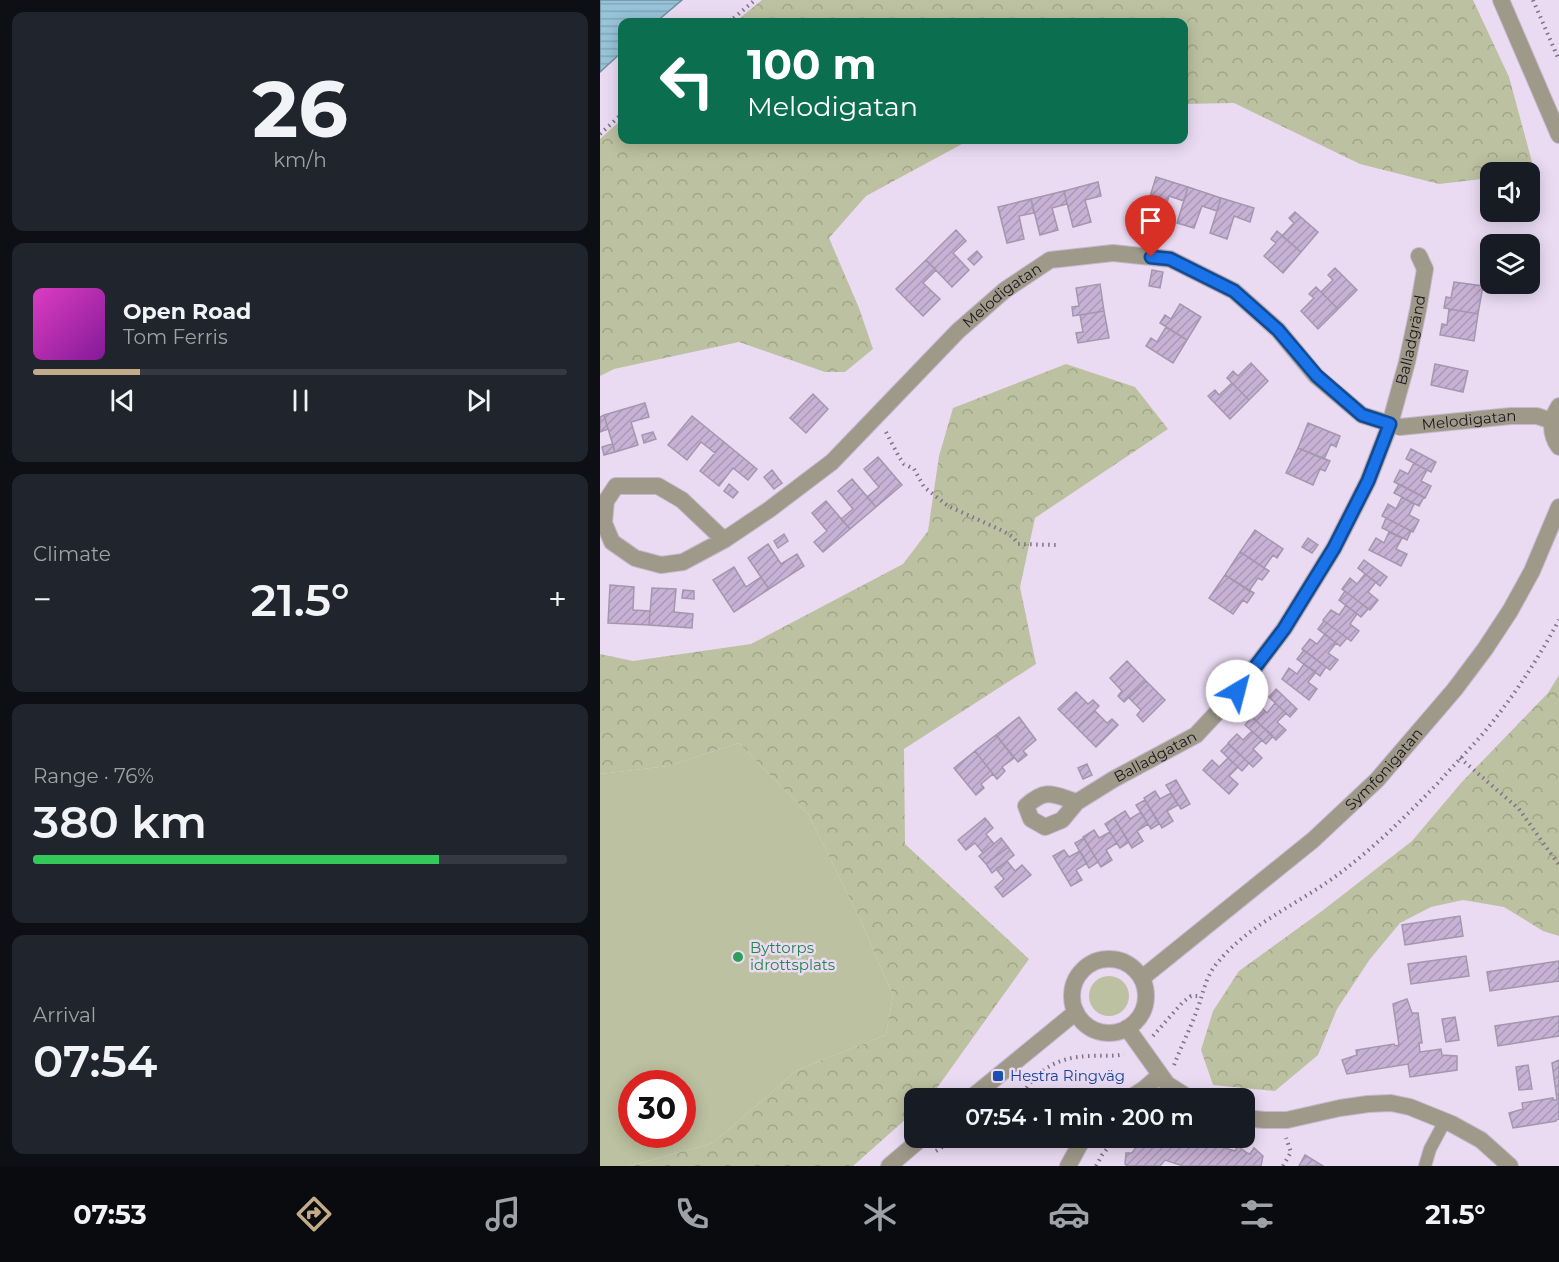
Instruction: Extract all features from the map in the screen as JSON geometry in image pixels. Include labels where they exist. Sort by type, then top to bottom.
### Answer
[{"type":"street","points":[[1502,0],[1559,135]]},
{"type":"street","name":"Melodigatan","points":[[724,540],[682,500],[658,486],[616,486],[606,501],[604,523],[612,542],[635,558],[661,566],[683,562],[724,540],[770,509],[832,462],[958,331],[1005,290],[1050,260],[1113,253],[1170,259],[1234,291],[1278,330],[1317,376],[1362,415],[1390,424],[1400,427],[1556,414]]},
{"type":"street","name":"Balladgränd","points":[[1390,424],[1418,310],[1425,269],[1419,256]]},
{"type":"street","points":[[1556,414],[1553,436],[1559,447]]},
{"type":"street","name":"Balladgatan","points":[[1077,802],[1114,779],[1196,735],[1237,691],[1284,629],[1334,548],[1368,481],[1390,424]]},
{"type":"street","name":"Symfonigatan","points":[[1142,978],[1305,847],[1377,780],[1455,689],[1491,640],[1532,571],[1559,507]]},
{"type":"street","points":[[1108,959],[1121,961],[1133,968],[1142,978],[1146,989],[1145,1006],[1136,1021],[1127,1028],[1115,1033],[1101,1032],[1084,1023],[1076,1012],[1072,999],[1073,986],[1083,969],[1095,962],[1108,959]]},
{"type":"street","points":[[982,1088],[1076,1012]]},
{"type":"street","points":[[1127,1028],[1163,1079],[1175,1088]]},
{"type":"street","points":[[1146,1088],[1163,1079]]},
{"type":"street","points":[[1255,1119],[1281,1120],[1310,1116],[1340,1108],[1391,1103],[1410,1107],[1445,1121],[1481,1140],[1510,1166]]},
{"type":"street","points":[[889,1166],[910,1148]]},
{"type":"street","points":[[1068,1166],[1078,1148]]},
{"type":"lane","points":[[1425,1166],[1430,1149],[1445,1121]]},
{"type":"path","points":[[734,18],[755,0]]},
{"type":"path","points":[[1533,0],[1559,60]]},
{"type":"path","points":[[600,134],[618,118]]},
{"type":"path","points":[[879,414],[886,433],[904,464],[914,469],[924,487],[948,506],[1003,531],[1013,537],[1018,544],[1056,545]]},
{"type":"path","points":[[1163,1079],[1197,1008],[1205,981],[1217,962],[1250,932],[1320,887],[1375,846],[1419,802],[1485,731],[1504,707],[1543,651],[1559,620]]},
{"type":"path","points":[[1460,758],[1519,809],[1559,865]]},
{"type":"path","points":[[1026,1088],[1034,1076],[1053,1065],[1074,1058],[1122,1055],[1140,1047],[1156,1033],[1183,1002],[1191,996],[1201,996]]},
{"type":"path","points":[[1281,1120],[1291,1152],[1283,1166]]},
{"type":"path","points":[[1096,1166],[1108,1148]]},
{"type":"green space","points":[[762,0],[1473,0],[1509,77],[1532,162],[1480,162],[1480,179],[1439,184],[1360,164],[1234,103],[1188,104],[1188,18],[740,18]]},
{"type":"green space","points":[[618,123],[618,144],[962,144],[866,196],[829,238],[859,308],[873,349],[845,372],[825,372],[739,342],[614,369],[600,376],[600,139]]},
{"type":"green space","points":[[1066,364],[1135,387],[1168,429],[1035,518],[1020,587],[1036,664],[904,749],[905,844],[1029,959],[937,1088],[904,1088],[904,1121],[853,1166],[630,1166],[713,1143],[797,1070],[886,1035],[893,995],[860,919],[808,814],[739,743],[668,766],[600,774],[600,654],[633,661],[751,644],[903,564],[928,531],[939,456],[953,408]]},
{"type":"green space","points":[[1559,675],[1559,936],[1543,931],[1504,907],[1463,900],[1431,907],[1400,923],[1370,959],[1337,1009],[1318,1055],[1275,1091],[1213,1085],[1201,1050],[1213,1011],[1239,971],[1322,911],[1412,841],[1461,783],[1548,693]]},
{"type":"green space","name":"Byttorps idrottsplats","points":[[739,743],[808,814],[860,919],[893,995],[886,1035],[797,1070],[713,1143],[696,1148],[696,1070],[618,1070],[618,1148],[695,1148],[630,1166],[600,1166],[600,774],[668,766]]},
{"type":"green space","points":[[1109,976],[1123,982],[1129,996],[1123,1010],[1109,1016],[1095,1010],[1089,996],[1095,982]]},
{"type":"water","points":[[600,0],[682,0],[661,18],[618,18],[618,56],[600,72]]},
{"type":"building","points":[[1156,177],[1188,187],[1184,201],[1169,196],[1162,218],[1145,213]]},
{"type":"building","points":[[1098,182],[1101,196],[1085,200],[1091,222],[1073,227],[1064,191]]},
{"type":"building","points":[[1188,187],[1221,198],[1217,211],[1202,206],[1194,228],[1177,223]]},
{"type":"building","points":[[1064,191],[1067,204],[1052,208],[1058,230],[1040,235],[1031,199]]},
{"type":"building","points":[[1221,198],[1254,208],[1250,222],[1234,216],[1227,239],[1210,233]]},
{"type":"building","points":[[1031,199],[1034,213],[1019,216],[1024,239],[1007,243],[998,207]]},
{"type":"building","points":[[1295,212],[1318,232],[1301,252],[1282,236],[1294,223],[1289,218]]},
{"type":"building","points":[[956,230],[966,241],[953,253],[969,270],[952,287],[926,260]]},
{"type":"building","points":[[1277,231],[1301,252],[1283,273],[1264,256],[1276,243],[1271,239]]},
{"type":"building","points":[[977,251],[982,257],[974,265],[968,259]]},
{"type":"building","points":[[926,260],[936,270],[923,283],[940,299],[923,316],[896,289]]},
{"type":"building","points":[[1335,268],[1357,290],[1338,309],[1321,292],[1333,280],[1328,275]]},
{"type":"building","points":[[1152,270],[1163,272],[1160,288],[1149,286]]},
{"type":"building","points":[[1454,282],[1480,286],[1482,294],[1478,314],[1444,308],[1446,297],[1451,298]]},
{"type":"building","points":[[1100,284],[1104,311],[1073,316],[1072,307],[1079,306],[1076,288]]},
{"type":"building","points":[[1316,287],[1338,309],[1318,329],[1301,311],[1314,298],[1309,294]]},
{"type":"building","points":[[1180,304],[1201,317],[1187,340],[1160,323],[1165,315],[1171,319]]},
{"type":"building","points":[[1449,309],[1478,314],[1474,341],[1440,335],[1442,324],[1447,325]]},
{"type":"building","points":[[1104,311],[1109,338],[1078,343],[1076,333],[1083,332],[1080,315]]},
{"type":"building","points":[[1166,327],[1187,340],[1173,363],[1146,346],[1151,338],[1157,342]]},
{"type":"building","points":[[1251,363],[1268,381],[1249,400],[1227,378],[1233,371],[1238,376]]},
{"type":"building","points":[[1435,364],[1468,371],[1463,392],[1431,385]]},
{"type":"building","points":[[1232,383],[1249,400],[1230,419],[1208,396],[1215,390],[1219,395]]},
{"type":"building","points":[[813,394],[828,409],[806,433],[790,418]]},
{"type":"building","points":[[645,403],[649,417],[631,422],[638,445],[615,452],[604,415]]},
{"type":"building","points":[[604,415],[608,429],[600,432],[600,417]]},
{"type":"building","points":[[692,416],[724,442],[715,453],[701,442],[687,460],[668,445]]},
{"type":"building","points":[[1308,423],[1340,436],[1336,447],[1331,444],[1324,459],[1298,448]]},
{"type":"building","points":[[653,432],[656,439],[644,443],[642,435]]},
{"type":"building","points":[[724,442],[757,469],[748,480],[733,468],[719,486],[700,471]]},
{"type":"building","points":[[612,444],[615,452],[604,455],[602,447]]},
{"type":"building","points":[[1298,448],[1330,461],[1325,471],[1320,469],[1313,485],[1286,473]]},
{"type":"building","points":[[1411,449],[1436,462],[1431,472],[1406,459]]},
{"type":"building","points":[[878,457],[902,485],[876,507],[867,497],[879,487],[864,469]]},
{"type":"building","points":[[1414,463],[1427,470],[1421,481],[1431,486],[1425,498],[1394,482],[1400,470],[1408,474]]},
{"type":"building","points":[[772,470],[782,483],[774,489],[764,477]]},
{"type":"building","points":[[852,479],[876,507],[850,529],[841,519],[853,509],[838,491]]},
{"type":"building","points":[[729,484],[738,492],[733,498],[724,491]]},
{"type":"building","points":[[1399,484],[1424,497],[1419,506],[1394,493]]},
{"type":"building","points":[[1402,497],[1414,504],[1409,515],[1419,520],[1413,532],[1382,516],[1388,504],[1396,509]]},
{"type":"building","points":[[826,501],[850,529],[823,552],[814,542],[827,531],[812,513]]},
{"type":"building","points":[[1386,518],[1411,531],[1407,540],[1382,528]]},
{"type":"building","points":[[1255,530],[1283,549],[1277,558],[1273,555],[1264,568],[1240,552]]},
{"type":"building","points":[[1389,532],[1402,538],[1396,549],[1407,554],[1401,566],[1369,550],[1376,538],[1384,543]]},
{"type":"building","points":[[784,534],[788,541],[778,548],[774,541]]},
{"type":"building","points":[[1308,538],[1318,545],[1312,553],[1302,547]]},
{"type":"building","points":[[768,544],[781,564],[797,554],[804,566],[769,589],[748,558]]},
{"type":"building","points":[[1240,552],[1269,571],[1262,580],[1258,578],[1249,591],[1225,575]]},
{"type":"building","points":[[1364,560],[1387,577],[1380,586],[1358,568]]},
{"type":"building","points":[[734,567],[746,587],[761,577],[769,589],[734,612],[713,580]]},
{"type":"building","points":[[1365,574],[1376,582],[1368,592],[1378,600],[1370,610],[1342,589],[1350,578],[1357,584]]},
{"type":"building","points":[[1225,575],[1254,593],[1247,603],[1243,600],[1233,614],[1209,598]]},
{"type":"building","points":[[610,585],[634,587],[633,610],[650,611],[649,625],[608,623]]},
{"type":"building","points":[[652,588],[676,589],[674,612],[693,614],[692,628],[649,625]]},
{"type":"building","points":[[683,590],[694,591],[694,599],[682,598]]},
{"type":"building","points":[[1345,591],[1368,609],[1361,617],[1339,600]]},
{"type":"building","points":[[1346,605],[1357,614],[1350,624],[1359,631],[1351,641],[1323,620],[1331,610],[1339,615]]},
{"type":"building","points":[[1324,621],[1347,638],[1340,646],[1318,629]]},
{"type":"building","points":[[1325,634],[1336,643],[1328,653],[1338,660],[1330,670],[1302,649],[1310,639],[1317,644]]},
{"type":"building","points":[[1304,650],[1326,667],[1320,676],[1297,659]]},
{"type":"building","points":[[1127,661],[1146,681],[1124,702],[1118,696],[1122,691],[1110,678]]},
{"type":"building","points":[[1304,664],[1316,672],[1308,682],[1317,689],[1309,700],[1282,679],[1289,668],[1297,674]]},
{"type":"building","points":[[1146,681],[1165,700],[1143,722],[1137,715],[1141,710],[1129,698]]},
{"type":"building","points":[[1276,689],[1297,709],[1290,717],[1269,697]]},
{"type":"building","points":[[1076,692],[1088,704],[1093,700],[1099,706],[1077,728],[1058,709]]},
{"type":"building","points":[[1275,703],[1286,713],[1277,722],[1286,730],[1276,740],[1251,716],[1260,706],[1267,713]]},
{"type":"building","points":[[1095,711],[1107,723],[1112,719],[1118,725],[1096,747],[1077,728]]},
{"type":"building","points":[[1019,717],[1036,740],[1023,751],[1027,755],[1018,762],[996,735]]},
{"type":"building","points":[[1252,717],[1273,736],[1266,744],[1245,725]]},
{"type":"building","points":[[1252,731],[1262,740],[1253,749],[1262,758],[1253,767],[1228,743],[1237,734],[1243,740]]},
{"type":"building","points":[[996,735],[1014,758],[1002,767],[1005,771],[997,779],[975,751]]},
{"type":"building","points":[[1228,744],[1249,763],[1242,771],[1221,751]]},
{"type":"building","points":[[975,751],[993,774],[981,784],[984,788],[976,795],[954,768]]},
{"type":"building","points":[[1228,758],[1238,767],[1229,776],[1238,784],[1229,794],[1203,770],[1212,760],[1219,767]]},
{"type":"building","points":[[1087,764],[1092,775],[1083,779],[1078,768]]},
{"type":"building","points":[[1176,780],[1190,804],[1181,809],[1166,785]]},
{"type":"building","points":[[1155,791],[1160,799],[1171,793],[1178,805],[1167,811],[1173,821],[1162,828],[1144,798]]},
{"type":"building","points":[[1145,800],[1159,824],[1151,829],[1136,805]]},
{"type":"building","points":[[1125,811],[1130,819],[1141,812],[1148,824],[1137,831],[1143,841],[1132,848],[1114,818]]},
{"type":"building","points":[[985,818],[993,828],[986,834],[994,844],[983,853],[975,843],[966,850],[958,840]]},
{"type":"building","points":[[1114,818],[1129,842],[1120,848],[1105,824]]},
{"type":"building","points":[[1094,830],[1099,838],[1110,832],[1117,843],[1106,850],[1112,860],[1101,867],[1083,837]]},
{"type":"building","points":[[1001,838],[1008,847],[986,864],[979,856]]},
{"type":"building","points":[[1084,838],[1098,862],[1089,868],[1075,843]]},
{"type":"building","points":[[1008,847],[1014,855],[992,873],[986,864]]},
{"type":"building","points":[[1064,850],[1069,857],[1080,851],[1087,863],[1076,870],[1082,880],[1071,886],[1053,856]]},
{"type":"building","points":[[1007,861],[1015,871],[1022,865],[1031,875],[1003,897],[995,887],[1004,879],[996,869]]},
{"type":"building","points":[[1460,916],[1463,936],[1405,945],[1402,925]]},
{"type":"building","points":[[1466,956],[1469,976],[1411,984],[1408,964]]},
{"type":"building","points":[[1559,961],[1559,981],[1490,991],[1487,972]]},
{"type":"building","points":[[1407,999],[1412,1013],[1418,1013],[1422,1043],[1419,1043],[1420,1052],[1441,1049],[1442,1055],[1457,1056],[1457,1070],[1410,1077],[1408,1064],[1347,1074],[1342,1060],[1357,1055],[1356,1050],[1399,1045],[1393,1004]]},
{"type":"building","points":[[1559,1016],[1559,1036],[1498,1046],[1495,1026]]},
{"type":"building","points":[[1455,1017],[1459,1040],[1446,1042],[1442,1019]]},
{"type":"building","points":[[1559,1060],[1559,1119],[1513,1128],[1509,1113],[1523,1109],[1522,1103],[1553,1098],[1557,1100],[1552,1063]]},
{"type":"building","points":[[1528,1065],[1532,1089],[1519,1090],[1516,1067]]},
{"type":"building","points":[[1136,1148],[1225,1148],[1235,1151],[1241,1148],[1250,1154],[1254,1148],[1263,1156],[1261,1166],[1183,1166],[1165,1160],[1160,1166],[1127,1166],[1125,1164],[1126,1153],[1132,1153]]},
{"type":"building","points":[[1305,1155],[1323,1166],[1299,1166]]},
{"type":"place","name":"Byttorps idrottsplats","points":[[738,957]]},
{"type":"place","name":"Hestra Ringväg","points":[[998,1076]]},
{"type":"route","points":[[1151,257],[1170,259],[1234,291],[1278,330],[1317,376],[1362,415],[1390,424],[1368,481],[1334,548],[1284,629],[1237,691]]}]
